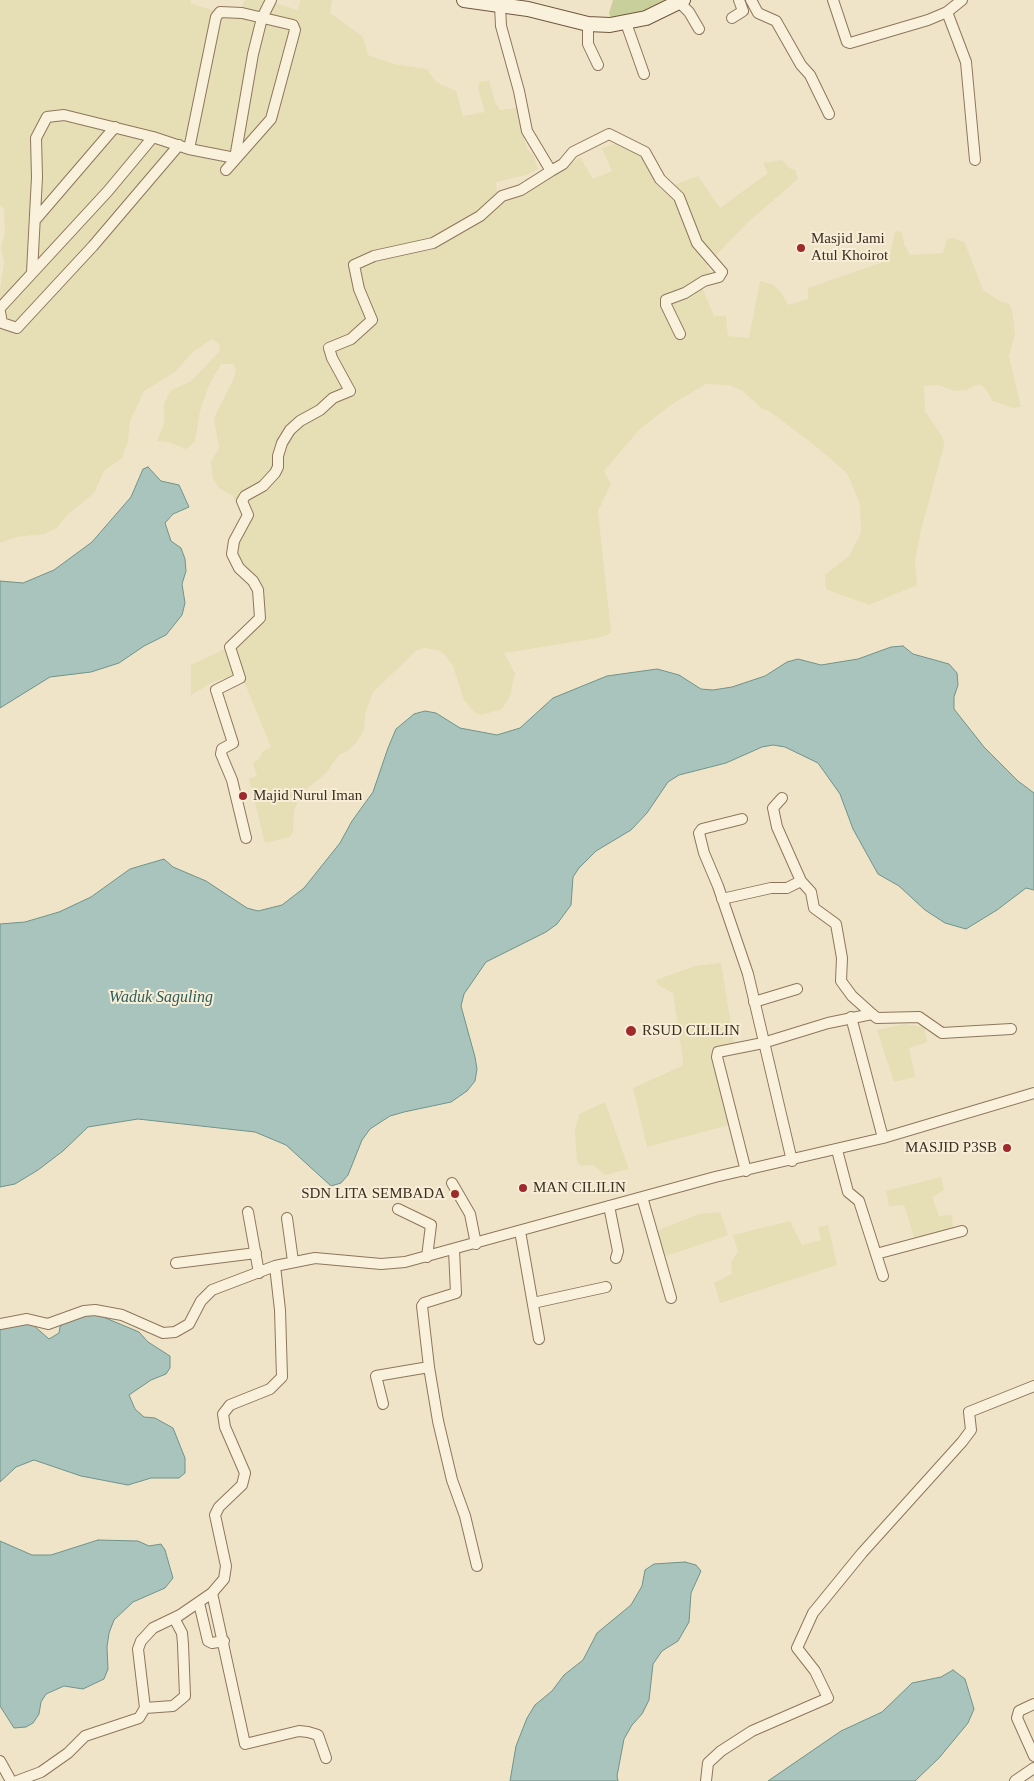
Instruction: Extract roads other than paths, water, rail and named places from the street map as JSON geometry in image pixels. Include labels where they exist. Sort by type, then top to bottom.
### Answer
[{"type":"main road","points":[[464,0],[528,9],[588,24],[610,25],[646,18],[681,1]]},
{"type":"street","points":[[235,158],[253,54],[262,18],[271,0]]},
{"type":"street","points":[[732,18],[743,10],[739,0]]},
{"type":"street","points":[[752,0],[758,13],[776,21],[801,65],[810,75],[829,114]]},
{"type":"street","points":[[833,0],[847,42],[850,43],[928,20],[947,12],[962,0]]},
{"type":"street","points":[[681,1],[699,29]]},
{"type":"street","points":[[500,6],[500,26],[519,91],[527,131],[551,171]]},
{"type":"street","points":[[0,312],[2,323],[17,328],[184,147],[216,17],[220,12],[242,13],[293,25],[295,30],[271,119],[226,170]]},
{"type":"street","points":[[947,12],[966,62],[974,160]]},
{"type":"street","points":[[626,23],[644,74]]},
{"type":"street","points":[[588,24],[588,43],[598,65]]},
{"type":"street","points":[[782,55],[792,50]]},
{"type":"street","points":[[32,272],[36,219],[36,138],[47,117],[64,115],[153,137],[184,147],[235,158]]},
{"type":"street","points":[[36,219],[115,128]]},
{"type":"street","points":[[246,838],[232,780],[221,754],[222,749],[233,743],[216,690],[240,678],[230,647],[260,618],[258,590],[253,581],[239,568],[232,554],[234,542],[248,514],[242,501],[245,496],[263,486],[275,473],[282,443],[290,430],[333,398],[350,391],[332,358],[329,348],[350,338],[372,320],[358,284],[354,265],[372,257],[438,241],[480,216],[502,196],[521,190],[563,164],[573,152],[609,134],[645,152],[660,179],[679,197],[697,243],[722,272],[718,278],[704,281],[685,293],[666,300],[666,305],[680,334]]},
{"type":"street","points":[[0,308],[108,191],[153,137]]},
{"type":"street","points":[[782,798],[774,804],[773,811],[777,827],[801,881],[811,892],[814,908],[836,924],[842,958],[841,981],[852,996],[877,1018],[921,1017],[942,1033],[1011,1029]]},
{"type":"street","points":[[742,819],[699,831],[704,853],[748,974],[792,1161]]},
{"type":"street","points":[[722,899],[770,888],[788,888],[801,881]]},
{"type":"street","points":[[754,1002],[797,989]]},
{"type":"street","points":[[746,1171],[717,1053],[763,1043],[851,1017],[872,1014]]},
{"type":"street","points":[[851,1017],[882,1138]]},
{"type":"street","points":[[0,1324],[27,1320],[48,1324],[84,1311],[95,1310],[122,1315],[163,1333],[175,1332],[189,1324],[201,1301],[212,1290],[275,1266],[293,1261],[327,1258],[392,1264],[454,1250],[642,1197],[882,1138],[1034,1093]]},
{"type":"street","points":[[837,1150],[848,1192],[859,1201],[883,1276]]},
{"type":"street","points":[[452,1183],[464,1208],[470,1214],[476,1244]]},
{"type":"street","points":[[642,1197],[671,1298]]},
{"type":"street","points":[[609,1206],[618,1251],[616,1258]]},
{"type":"street","points":[[398,1209],[431,1225],[427,1256]]},
{"type":"street","points":[[248,1212],[259,1273]]},
{"type":"street","points":[[287,1218],[293,1261]]},
{"type":"street","points":[[520,1230],[539,1339]]},
{"type":"street","points":[[876,1254],[962,1231]]},
{"type":"street","points":[[454,1250],[456,1293],[424,1303],[422,1306],[438,1421],[452,1480],[465,1516],[477,1566]]},
{"type":"street","points":[[176,1263],[256,1253]]},
{"type":"street","points":[[17,1781],[42,1776],[83,1738],[139,1718],[145,1708],[138,1650],[146,1633],[199,1603],[212,1593],[226,1573],[215,1515],[216,1510],[238,1490],[244,1480],[243,1465],[225,1427],[223,1414],[230,1404],[270,1388],[282,1377],[280,1310],[275,1266]]},
{"type":"street","points":[[532,1303],[606,1287]]},
{"type":"street","points":[[383,1404],[376,1376],[429,1367]]},
{"type":"street","points":[[706,1781],[708,1763],[721,1751],[752,1731],[828,1698],[815,1671],[797,1648],[813,1613],[862,1553],[962,1442],[971,1430],[969,1412],[1034,1386]]},
{"type":"street","points":[[212,1593],[224,1640],[245,1744],[299,1731],[308,1732],[318,1735],[326,1758]]},
{"type":"street","points":[[199,1603],[208,1641],[212,1643],[224,1640]]},
{"type":"street","points":[[145,1708],[173,1706],[185,1696],[184,1644],[182,1633],[174,1618]]},
{"type":"street","points":[[1034,1704],[1019,1711],[1017,1714],[1034,1756]]},
{"type":"street","points":[[0,1762],[11,1781]]},
{"type":"street","points":[[1015,1781],[1034,1768]]},
{"type":"water","points":[[148,467],[161,481],[179,485],[189,507],[173,514],[165,523],[171,541],[181,548],[185,559],[186,571],[182,584],[185,603],[182,615],[166,635],[144,646],[119,663],[91,672],[50,677],[0,708],[0,581],[23,583],[54,570],[92,542],[131,497],[143,469]]},
{"type":"water","name":"Waduk Saguling","points":[[903,646],[913,654],[949,664],[957,673],[958,685],[954,697],[954,709],[984,747],[1018,781],[1034,793],[1034,890],[1026,888],[997,910],[966,929],[945,923],[925,910],[899,886],[878,874],[853,829],[840,794],[818,763],[785,747],[773,745],[762,747],[726,763],[679,775],[668,782],[647,813],[631,830],[596,851],[579,868],[573,877],[571,905],[557,924],[546,932],[486,962],[464,994],[461,1006],[475,1057],[477,1069],[475,1081],[467,1091],[451,1102],[390,1116],[370,1129],[362,1140],[348,1175],[341,1183],[331,1186],[286,1145],[255,1132],[138,1119],[88,1127],[63,1151],[38,1170],[15,1184],[0,1187],[0,924],[25,922],[59,912],[91,897],[130,869],[164,859],[173,867],[206,881],[247,908],[258,911],[282,905],[304,888],[340,843],[352,821],[373,792],[396,729],[414,714],[425,711],[436,713],[460,728],[497,735],[520,728],[553,698],[607,676],[657,669],[679,675],[701,689],[713,690],[732,687],[765,676],[787,662],[798,659],[821,665],[858,659],[891,647]]},
{"type":"water","points":[[96,1314],[139,1332],[148,1342],[170,1356],[170,1368],[166,1374],[151,1380],[129,1395],[135,1409],[144,1417],[155,1418],[173,1428],[185,1458],[185,1473],[179,1478],[151,1478],[128,1485],[81,1476],[34,1460],[16,1467],[0,1482],[0,1326],[32,1324],[49,1339],[59,1333],[60,1327],[66,1319]]},
{"type":"water","points":[[98,1540],[138,1541],[149,1546],[161,1544],[165,1550],[173,1578],[165,1588],[133,1602],[114,1620],[109,1633],[107,1647],[108,1669],[104,1679],[83,1689],[64,1686],[46,1694],[41,1702],[39,1714],[33,1723],[26,1727],[14,1728],[0,1706],[0,1541],[32,1555],[51,1555]]},
{"type":"water","points":[[685,1562],[696,1565],[701,1571],[691,1593],[689,1622],[678,1641],[662,1651],[653,1664],[649,1700],[642,1714],[632,1725],[624,1739],[617,1776],[618,1781],[510,1781],[516,1746],[527,1718],[535,1705],[552,1691],[564,1675],[583,1660],[597,1633],[631,1605],[642,1586],[645,1570],[654,1564]]},
{"type":"water","points":[[953,1670],[965,1679],[974,1709],[968,1723],[939,1758],[915,1781],[768,1781],[841,1731],[882,1712],[912,1683],[941,1677]]},
{"type":"place","name":"Masjid Jami Atul Khoirot","points":[[801,248]]},
{"type":"place","name":"Majid Nurul Iman","points":[[243,796]]},
{"type":"place","name":"RSUD CILILIN","points":[[631,1031]]},
{"type":"place","name":"MASJID P3SB","points":[[1007,1148]]},
{"type":"place","name":"MAN CILILIN","points":[[523,1188]]},
{"type":"place","name":"SDN LITA SEMBADA","points":[[455,1194]]}]
